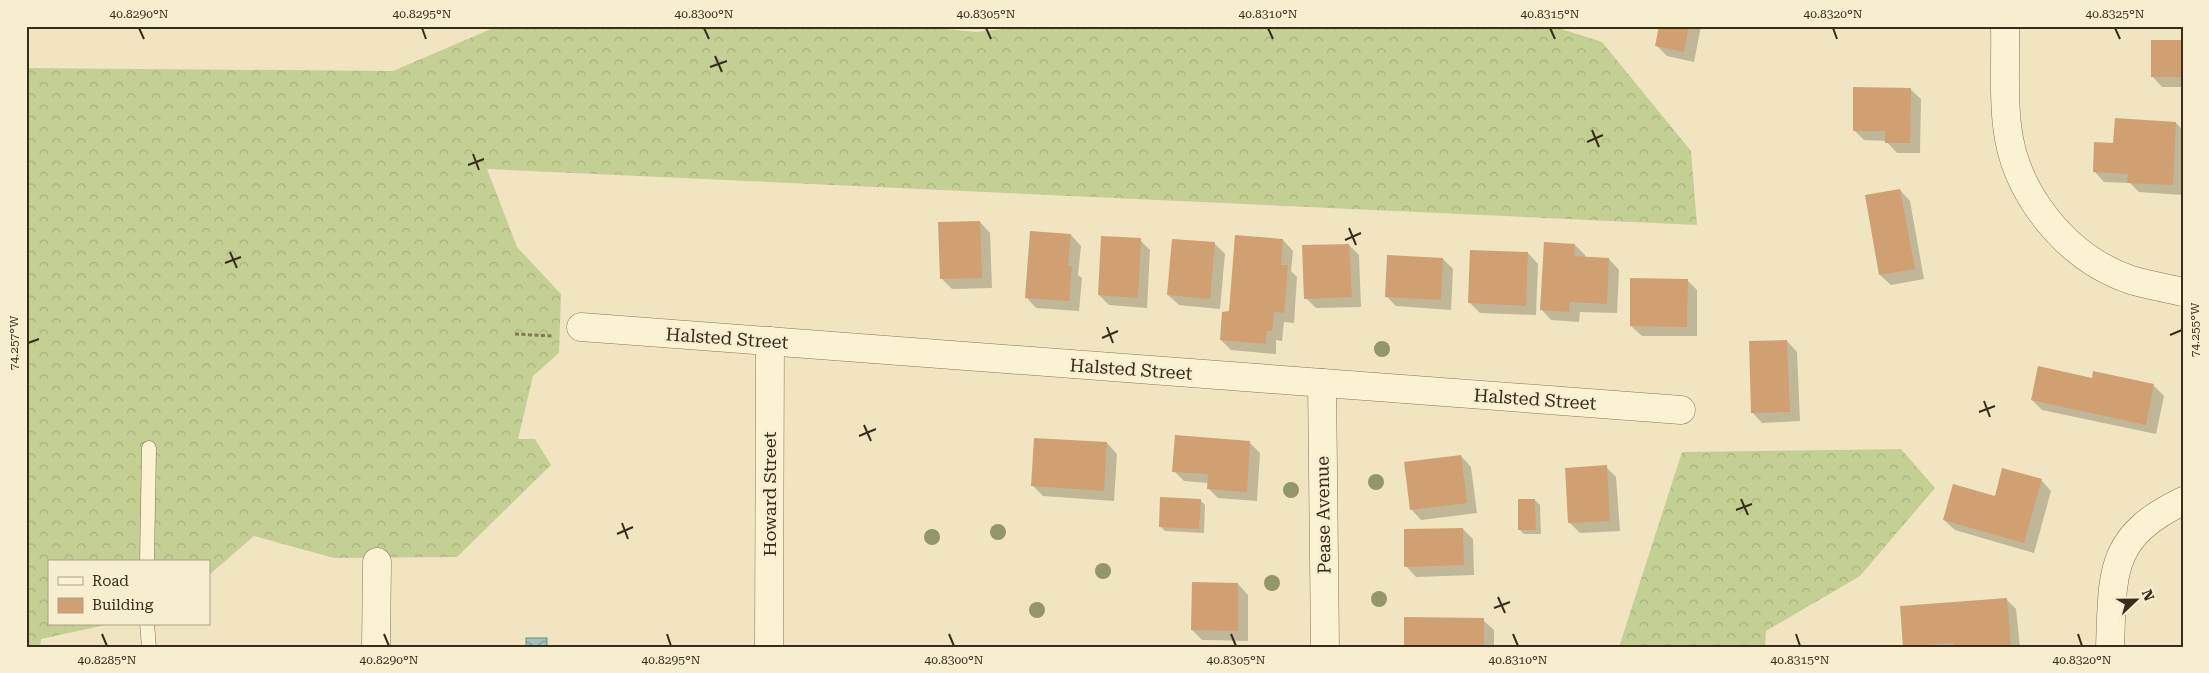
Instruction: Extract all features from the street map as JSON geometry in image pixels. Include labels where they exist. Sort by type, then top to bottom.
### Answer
[{"type":"street","points":[[2006,26],[2007,126],[2017,166],[2031,196],[2063,238],[2083,255],[2106,269],[2131,280],[2183,292]]},
{"type":"street","name":"Halsted Street","points":[[581,327],[1682,410]]},
{"type":"street","name":"Howard Street","points":[[769,647],[770,341]]},
{"type":"street","name":"Pease Avenue","points":[[1322,383],[1325,647]]},
{"type":"street","points":[[2110,647],[2113,578],[2118,561],[2138,529],[2154,516],[2183,501]]},
{"type":"street","points":[[376,647],[377,562]]},
{"type":"lane","points":[[147,560],[148,448]]},
{"type":"lane","points":[[147,626],[149,647]]},
{"type":"path","points":[[515,334],[560,336],[581,327]]},
{"type":"green space","points":[[498,26],[915,26],[976,32],[1033,26],[1552,26],[1602,42],[1691,151],[1697,225],[487,169],[517,247],[561,294],[559,353],[533,376],[518,439],[535,439],[551,465],[457,557],[334,558],[254,536],[210,574],[210,560],[48,560],[48,626],[101,626],[41,639],[40,647],[26,647],[26,68],[393,71]]},
{"type":"green space","points":[[1901,449],[1935,488],[1860,576],[1766,631],[1765,647],[1619,647],[1682,452]]},
{"type":"water","points":[[526,638],[547,638],[547,647],[526,647]]},
{"type":"building","points":[[1659,26],[1689,26],[1684,52],[1655,46]]},
{"type":"building","points":[[2151,40],[2183,40],[2183,77],[2151,77]]},
{"type":"building","points":[[1853,87],[1911,88],[1910,143],[1885,143],[1885,131],[1853,131]]},
{"type":"building","points":[[2115,118],[2176,122],[2173,185],[2127,183],[2128,174],[2093,172],[2094,142],[2113,143]]},
{"type":"building","points":[[1900,189],[1915,269],[1879,275],[1865,195]]},
{"type":"building","points":[[980,221],[982,278],[940,279],[938,222]]},
{"type":"building","points":[[1030,231],[1071,234],[1068,266],[1072,266],[1069,301],[1025,298]]},
{"type":"building","points":[[1235,235],[1283,239],[1281,265],[1288,265],[1284,313],[1274,312],[1272,331],[1267,331],[1266,344],[1220,340],[1222,312],[1229,311]]},
{"type":"building","points":[[1101,236],[1141,238],[1138,298],[1098,295]]},
{"type":"building","points":[[1172,239],[1215,242],[1210,299],[1167,295]]},
{"type":"building","points":[[1544,242],[1575,244],[1574,256],[1609,258],[1607,304],[1570,302],[1569,312],[1540,310]]},
{"type":"building","points":[[1349,244],[1352,297],[1304,299],[1302,245]]},
{"type":"building","points":[[1470,250],[1528,252],[1526,306],[1468,303]]},
{"type":"building","points":[[1387,255],[1443,258],[1441,300],[1385,297]]},
{"type":"building","points":[[1630,278],[1688,279],[1687,327],[1630,326]]},
{"type":"building","points":[[1787,340],[1790,412],[1751,413],[1749,341]]},
{"type":"building","points":[[2038,366],[2092,378],[2093,371],[2154,384],[2146,425],[2031,400]]},
{"type":"building","points":[[1175,435],[1250,441],[1247,492],[1207,489],[1208,474],[1172,472]]},
{"type":"building","points":[[1034,438],[1107,442],[1104,491],[1031,486]]},
{"type":"building","points":[[1461,455],[1467,503],[1410,510],[1404,462]]},
{"type":"building","points":[[1607,465],[1610,521],[1568,523],[1565,468]]},
{"type":"building","points":[[2002,468],[2042,479],[2024,543],[1943,520],[1953,484],[1995,496]]},
{"type":"building","points":[[1160,497],[1201,499],[1199,529],[1159,527]]},
{"type":"building","points":[[1518,499],[1535,499],[1536,530],[1518,530]]},
{"type":"building","points":[[1463,528],[1464,565],[1404,567],[1404,529]]},
{"type":"building","points":[[1192,582],[1238,583],[1238,631],[1191,630]]},
{"type":"building","points":[[2007,598],[2011,647],[1953,647],[1953,643],[1903,647],[1900,606]]},
{"type":"building","points":[[1404,617],[1484,618],[1484,647],[1404,647]]}]
